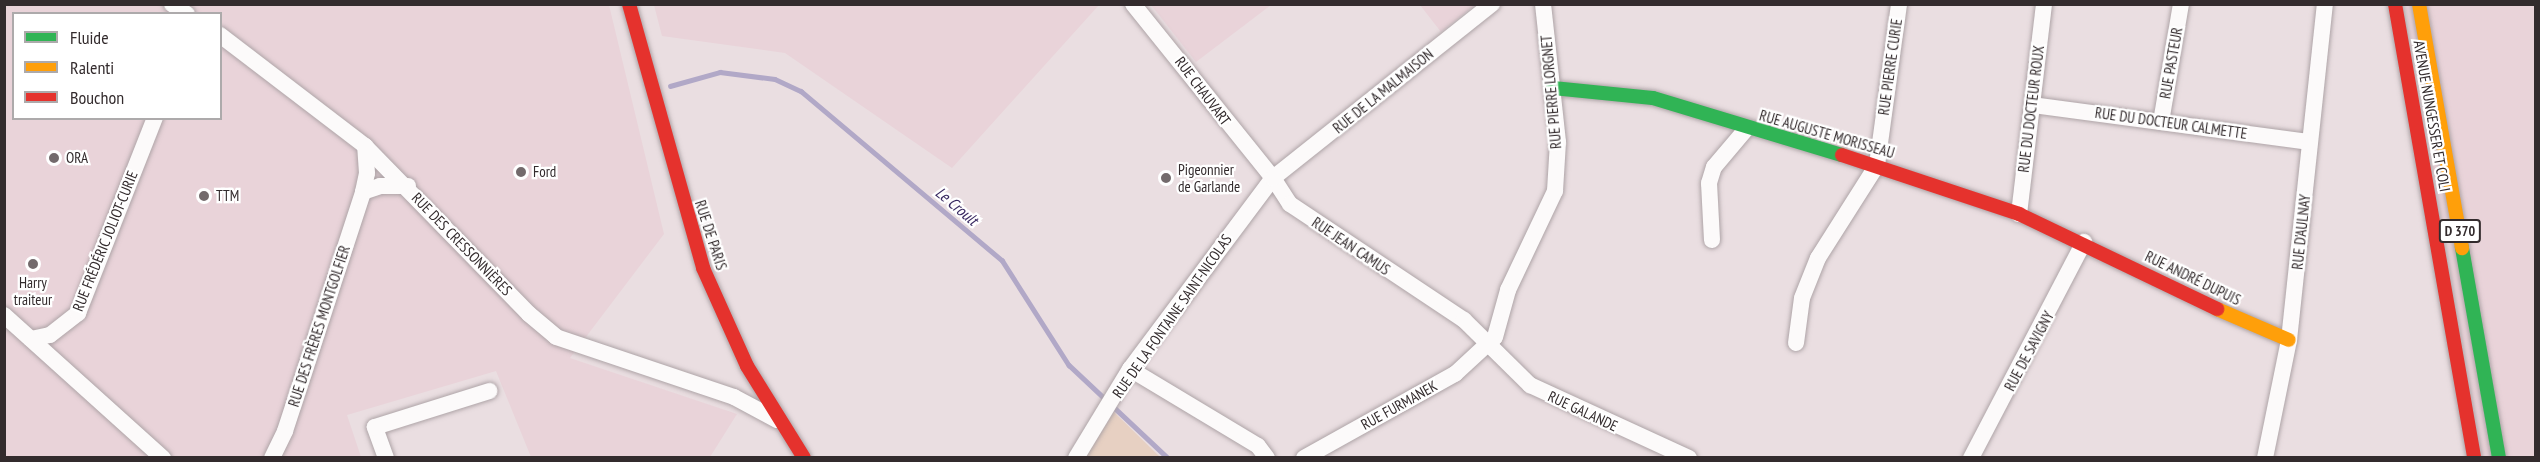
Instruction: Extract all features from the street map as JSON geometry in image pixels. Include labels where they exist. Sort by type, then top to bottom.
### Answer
[{"type":"street","name":"RUE DE PARIS","points":[[628,4],[703,268],[747,366],[780,423],[804,458]]},
{"type":"street","name":"RUE CHAUVART","points":[[1133,4],[1273,178]]},
{"type":"street","name":"RUE DE LA MALMAISON","points":[[1273,178],[1492,4]]},
{"type":"street","name":"RUE PIERRE LORGNET","points":[[1489,345],[1500,327],[1508,290],[1555,191],[1558,142],[1543,4]]},
{"type":"street","name":"RUE PIERRE CURIE","points":[[1877,165],[1899,4]]},
{"type":"street","name":"RUE DU DOCTEUR ROUX","points":[[2019,214],[2044,4]]},
{"type":"street","name":"RUE PASTEUR","points":[[2161,122],[2181,4]]},
{"type":"street","name":"RUE D'AULNAY","points":[[2265,458],[2289,340],[2325,4]]},
{"type":"street","name":"AVENUE NUNGESSER ET COLI","points":[[2396,4],[2474,458]]},
{"type":"street","name":"AVENUE NUNGESSER ET COLI","points":[[2419,4],[2473,299],[2499,458]]},
{"type":"street","name":"RUE DES CRESSONNIÈRES","points":[[222,37],[365,146],[408,186],[529,314],[556,337],[570,344],[734,397],[780,423]]},
{"type":"street","name":"RUE AUGUSTE MORISSEAU","points":[[1553,88],[1653,98],[1747,128],[1877,165],[2019,214],[2084,242]]},
{"type":"street","name":"RUE DU DOCTEUR CALMETTE","points":[[2032,105],[2310,142]]},
{"type":"street","name":"RUE FRÉDÉRIC JOLIOT-CURIE","points":[[31,339],[50,335],[78,313],[154,120]]},
{"type":"street","points":[[1712,240],[1709,183],[1714,167],[1747,128]]},
{"type":"street","name":"RUE DES FRÈRES MONTGOLFIER","points":[[272,458],[285,431],[363,192],[367,173],[365,146]]},
{"type":"street","points":[[1796,343],[1802,298],[1818,258],[1877,165]]},
{"type":"street","name":"RUE JEAN CAMUS","points":[[1273,178],[1290,204],[1464,320],[1489,345]]},
{"type":"street","name":"RUE DE LA FONTAINE SAINT-NICOLAS","points":[[1076,458],[1130,369],[1273,178]]},
{"type":"street","points":[[363,192],[380,186],[408,186]]},
{"type":"street","name":"RUE ANDRÉ DUPUIS","points":[[2084,242],[2199,301],[2289,340]]},
{"type":"street","name":"RUE DE SAVIGNY","points":[[1971,458],[2084,242]]},
{"type":"street","points":[[2447,303],[2473,299]]},
{"type":"street","points":[[4,315],[163,458]]},
{"type":"street","name":"RUE FURMANEK","points":[[1304,458],[1455,374],[1489,345]]},
{"type":"street","name":"RUE GALANDE","points":[[1489,345],[1530,385],[1573,408],[1689,458]]},
{"type":"street","points":[[734,397],[743,390],[747,366]]},
{"type":"street","points":[[1130,369],[1258,446],[1267,458]]},
{"type":"street","points":[[386,458],[375,427],[489,391]]},
{"type":"shaded area","points":[[654,4],[1099,5],[952,168],[785,53],[662,36]]},
{"type":"shaded area","points":[[4,5],[609,5],[664,234],[570,358],[737,414],[710,457],[531,457],[496,371],[347,415],[361,457],[5,457]]},
{"type":"shaded area","points":[[1151,5],[1271,5],[1196,62]]},
{"type":"shaded area","points":[[1420,5],[1475,5],[1441,32]]},
{"type":"shaded area","points":[[2405,5],[2535,5],[2535,457],[2482,457]]},
{"type":"shaded area","points":[[1114,412],[1160,457],[1085,458]]},
{"type":"waterway","name":"Le Croult","points":[[670,86],[720,72],[775,79],[801,91],[1002,260],[1069,365],[1168,458]]},
{"type":"traffic: fast","points":[[1553,88],[1653,98],[1842,155]]},
{"type":"traffic: fast","points":[[2462,248],[2499,458]]},
{"type":"traffic: slow","points":[[2419,4],[2462,248]]},
{"type":"traffic: slow","points":[[2217,309],[2289,340]]},
{"type":"traffic: jam","points":[[629,4],[703,268],[747,366],[804,458]]},
{"type":"traffic: jam","points":[[2395,4],[2474,458]]},
{"type":"traffic: jam","points":[[1842,155],[2019,214],[2217,309]]},
{"type":"place","name":"ORA","points":[[54,158]]},
{"type":"place","name":"Ford","points":[[521,172]]},
{"type":"place","name":"Pigeonnier de Garlande","points":[[1166,178]]},
{"type":"place","name":"TTM","points":[[204,196]]},
{"type":"place","name":"Harry traiteur","points":[[33,264]]}]
